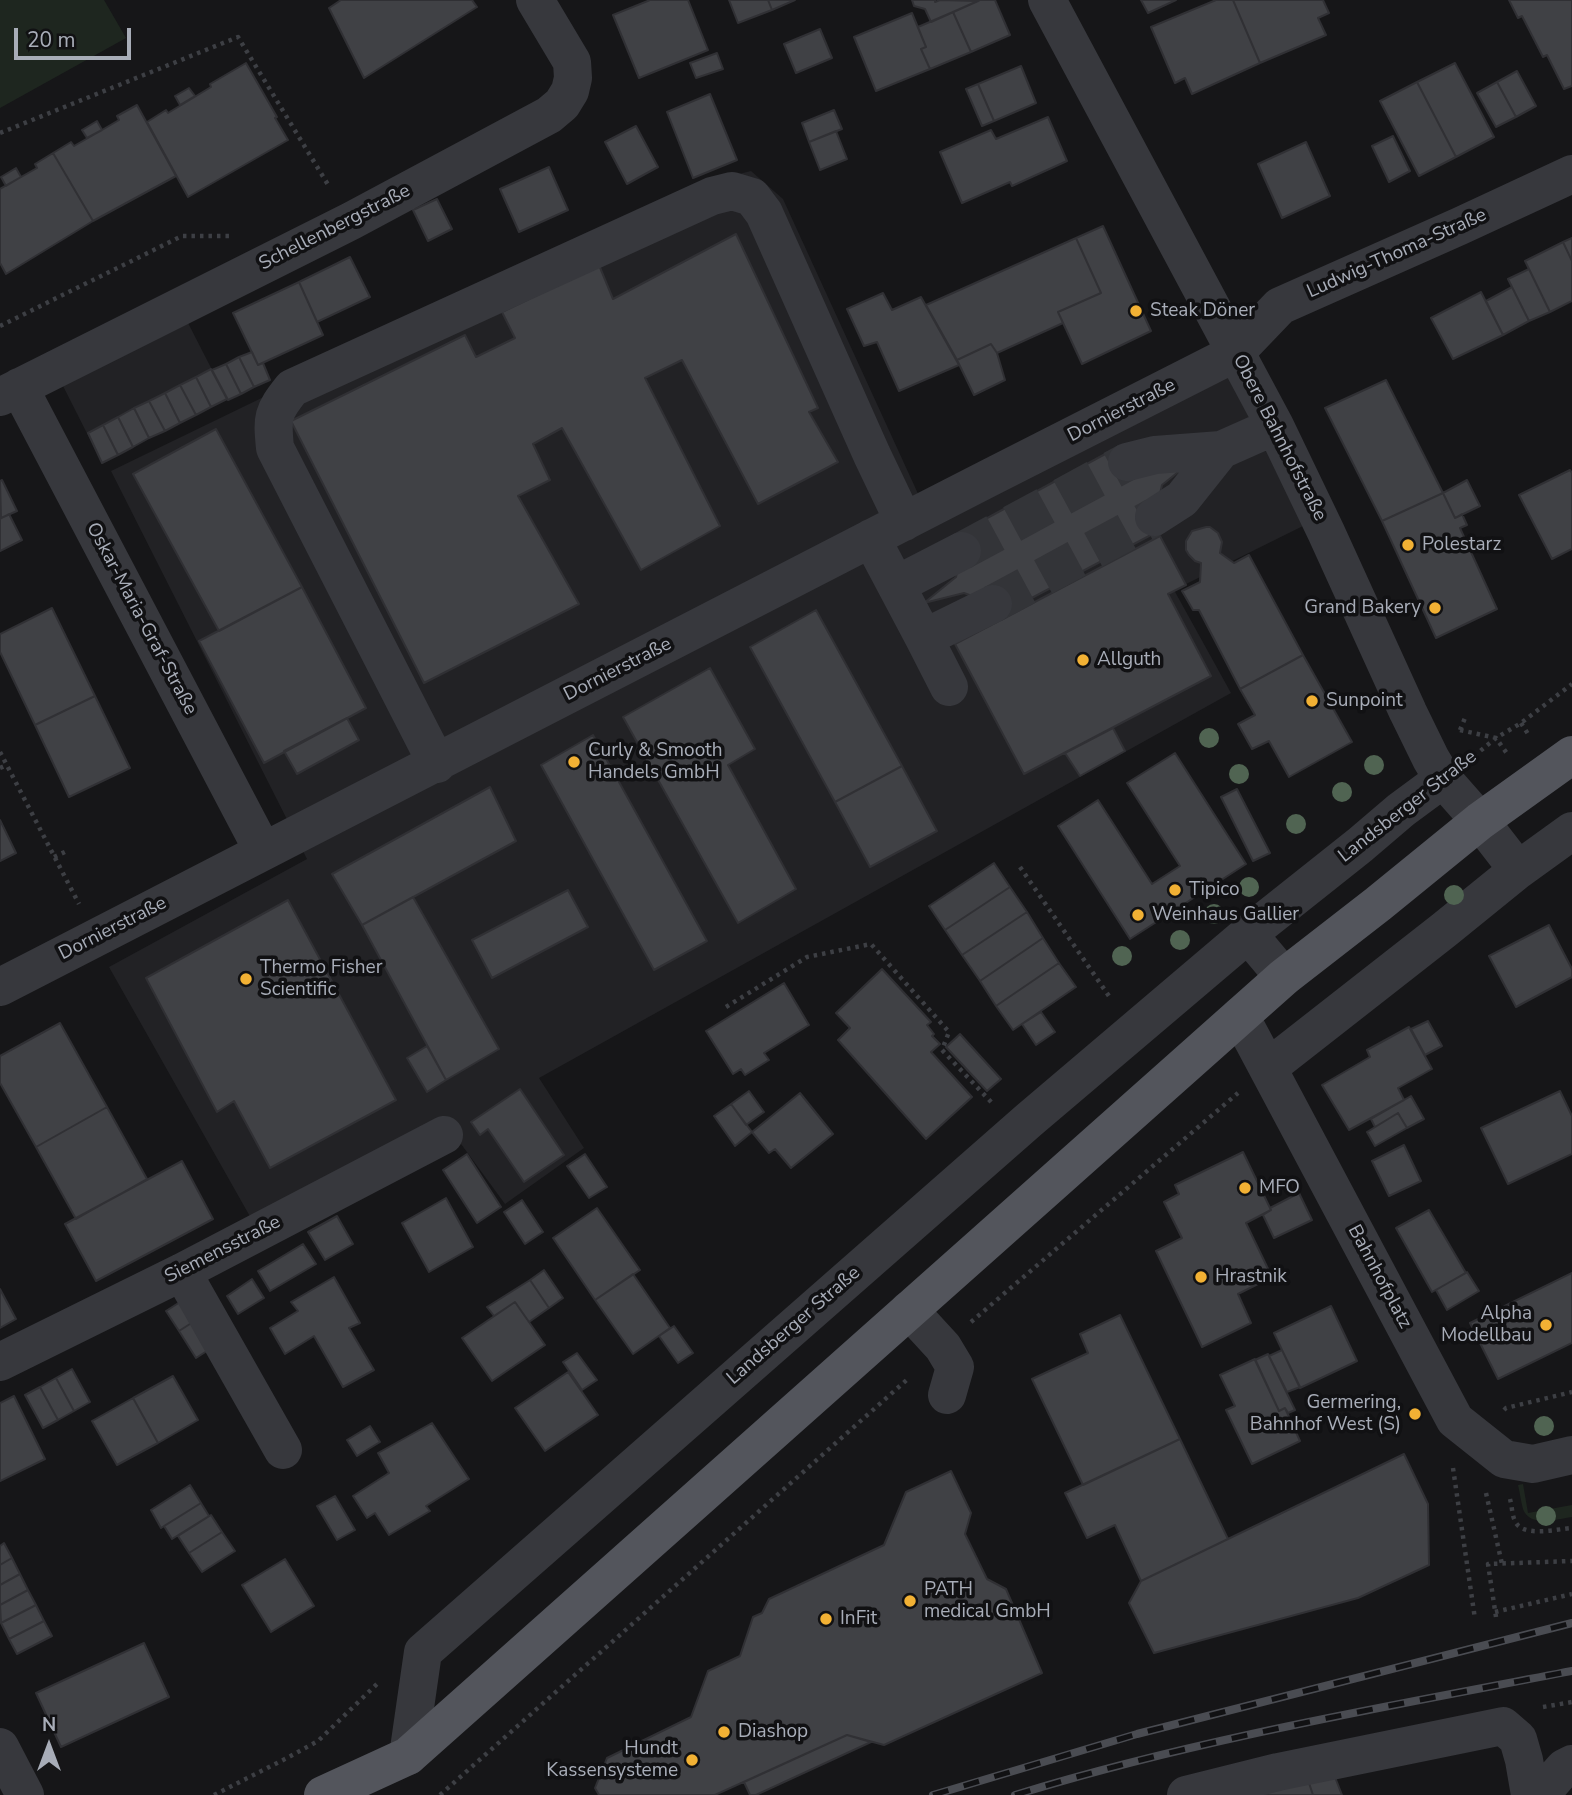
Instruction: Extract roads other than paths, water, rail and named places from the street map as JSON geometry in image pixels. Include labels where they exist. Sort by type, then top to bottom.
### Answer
[{"type":"main road","points":[[323,1795],[408,1756],[1284,977],[1480,821],[1572,755]]},
{"type":"street","name":"Schellenbergstraße","points":[[9,392],[351,222],[550,115],[562,104],[570,91],[572,62],[536,0]]},
{"type":"street","name":"Obere Bahnhofstraße","points":[[1047,0],[1275,426],[1408,712],[1443,779],[1518,870]]},
{"type":"street","name":"Ludwig-Thoma-Straße","points":[[1235,353],[1280,306],[1572,174]]},
{"type":"street","points":[[437,764],[275,448],[273,424],[277,406],[292,388],[712,196],[732,191],[752,197],[764,213],[872,455],[888,530],[896,585],[949,687]]},
{"type":"street","name":"Dornierstraße","points":[[0,987],[1235,353]]},
{"type":"street","name":"Oskar-Maria-Graf-Straße","points":[[9,392],[263,851]]},
{"type":"street","points":[[1127,462],[1155,455],[1221,450],[1275,426]]},
{"type":"street","points":[[1154,517],[1182,499],[1221,450]]},
{"type":"street","points":[[896,585],[962,551]]},
{"type":"street","points":[[924,638],[993,604]]},
{"type":"street","name":"Landsberger Straße","points":[[408,1756],[423,1652],[1018,1130],[1248,934],[1443,779]]},
{"type":"street","points":[[1269,1067],[1518,870],[1572,831]]},
{"type":"street","points":[[1248,934],[1284,977]]},
{"type":"street","name":"Bahnhofplatz","points":[[1240,1016],[1455,1420],[1504,1459],[1533,1464],[1572,1455]]},
{"type":"street","name":"Siemensstraße","points":[[0,1362],[182,1272],[444,1135]]},
{"type":"street","points":[[182,1272],[283,1450]]},
{"type":"street","points":[[909,1310],[943,1347],[956,1367],[947,1395]]},
{"type":"street","points":[[1186,1795],[1278,1772],[1503,1726],[1518,1739],[1527,1777]]},
{"type":"street","points":[[0,1747],[25,1795]]},
{"type":"street","points":[[1540,1795],[1564,1768],[1572,1764]]},
{"type":"tunnel","points":[[962,551],[1127,462]]},
{"type":"tunnel","points":[[993,604],[1154,517]]},
{"type":"railway","points":[[933,1795],[1137,1734],[1572,1623]]},
{"type":"railway","points":[[1015,1795],[1222,1741],[1572,1671]]},
{"type":"place","name":"Steak Döner","points":[[1136,311]]},
{"type":"place","name":"Polestarz","points":[[1408,545]]},
{"type":"place","name":"Grand Bakery","points":[[1435,608]]},
{"type":"place","name":"Allguth","points":[[1083,660]]},
{"type":"place","name":"Sunpoint","points":[[1312,701]]},
{"type":"place","name":"Curly & Smooth Handels GmbH","points":[[574,762]]},
{"type":"place","name":"Tipico","points":[[1175,890]]},
{"type":"place","name":"Weinhaus Gallier","points":[[1138,915]]},
{"type":"place","name":"Thermo Fisher Scientific","points":[[246,979]]},
{"type":"place","name":"MFO","points":[[1245,1188]]},
{"type":"place","name":"Hrastnik","points":[[1201,1277]]},
{"type":"place","name":"Alpha Modellbau","points":[[1546,1325]]},
{"type":"place","name":"Germering, Bahnhof West (S)","points":[[1415,1414]]},
{"type":"place","name":"PATH medical GmbH","points":[[910,1601]]},
{"type":"place","name":"InFit","points":[[826,1619]]},
{"type":"place","name":"Diashop","points":[[724,1732]]},
{"type":"place","name":"Hundt Kassensysteme","points":[[692,1760]]}]
